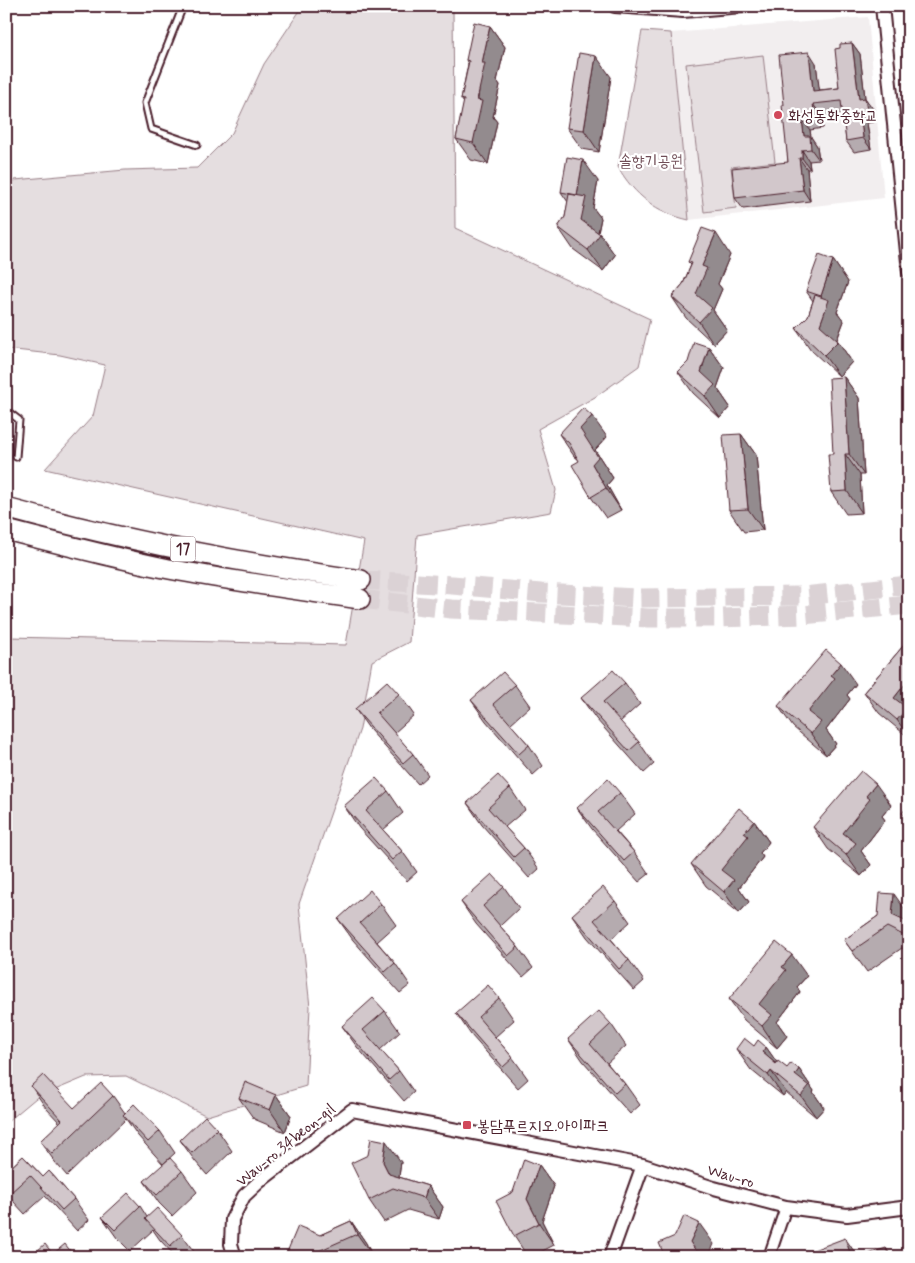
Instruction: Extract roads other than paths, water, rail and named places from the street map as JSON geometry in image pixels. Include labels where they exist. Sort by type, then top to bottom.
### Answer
[{"type":"highway","name":"17","points":[[6,508],[82,527],[246,562],[360,589],[236,581],[97,553],[6,530]]},
{"type":"street","points":[[615,6],[683,11],[742,6]]},
{"type":"street","points":[[882,6],[909,272]]},
{"type":"street","name":"Wau-ro 34beon-gil","points":[[235,1257],[231,1244],[232,1219],[244,1196],[259,1182],[352,1110],[643,1165]]},
{"type":"street","points":[[610,1257],[643,1165]]},
{"type":"street","name":"Wau-ro","points":[[643,1165],[714,1188],[786,1207],[848,1214],[909,1207]]},
{"type":"street","points":[[769,1257],[786,1207]]},
{"type":"lane","points":[[183,6],[145,103],[151,129],[197,145]]},
{"type":"lane","points":[[6,410],[19,420],[16,457]]},
{"type":"tunnel","points":[[361,580],[638,598],[804,596],[909,585]]},
{"type":"tunnel","points":[[360,599],[451,609],[648,618],[802,615],[909,605]]},
{"type":"place","name":"화성동화중학교","points":[[778,115]]},
{"type":"place","name":"봉담푸르지오.아이파크","points":[[467,1125]]},
{"type":"park label","name":"솔향기공원","points":[[651,160]]}]
